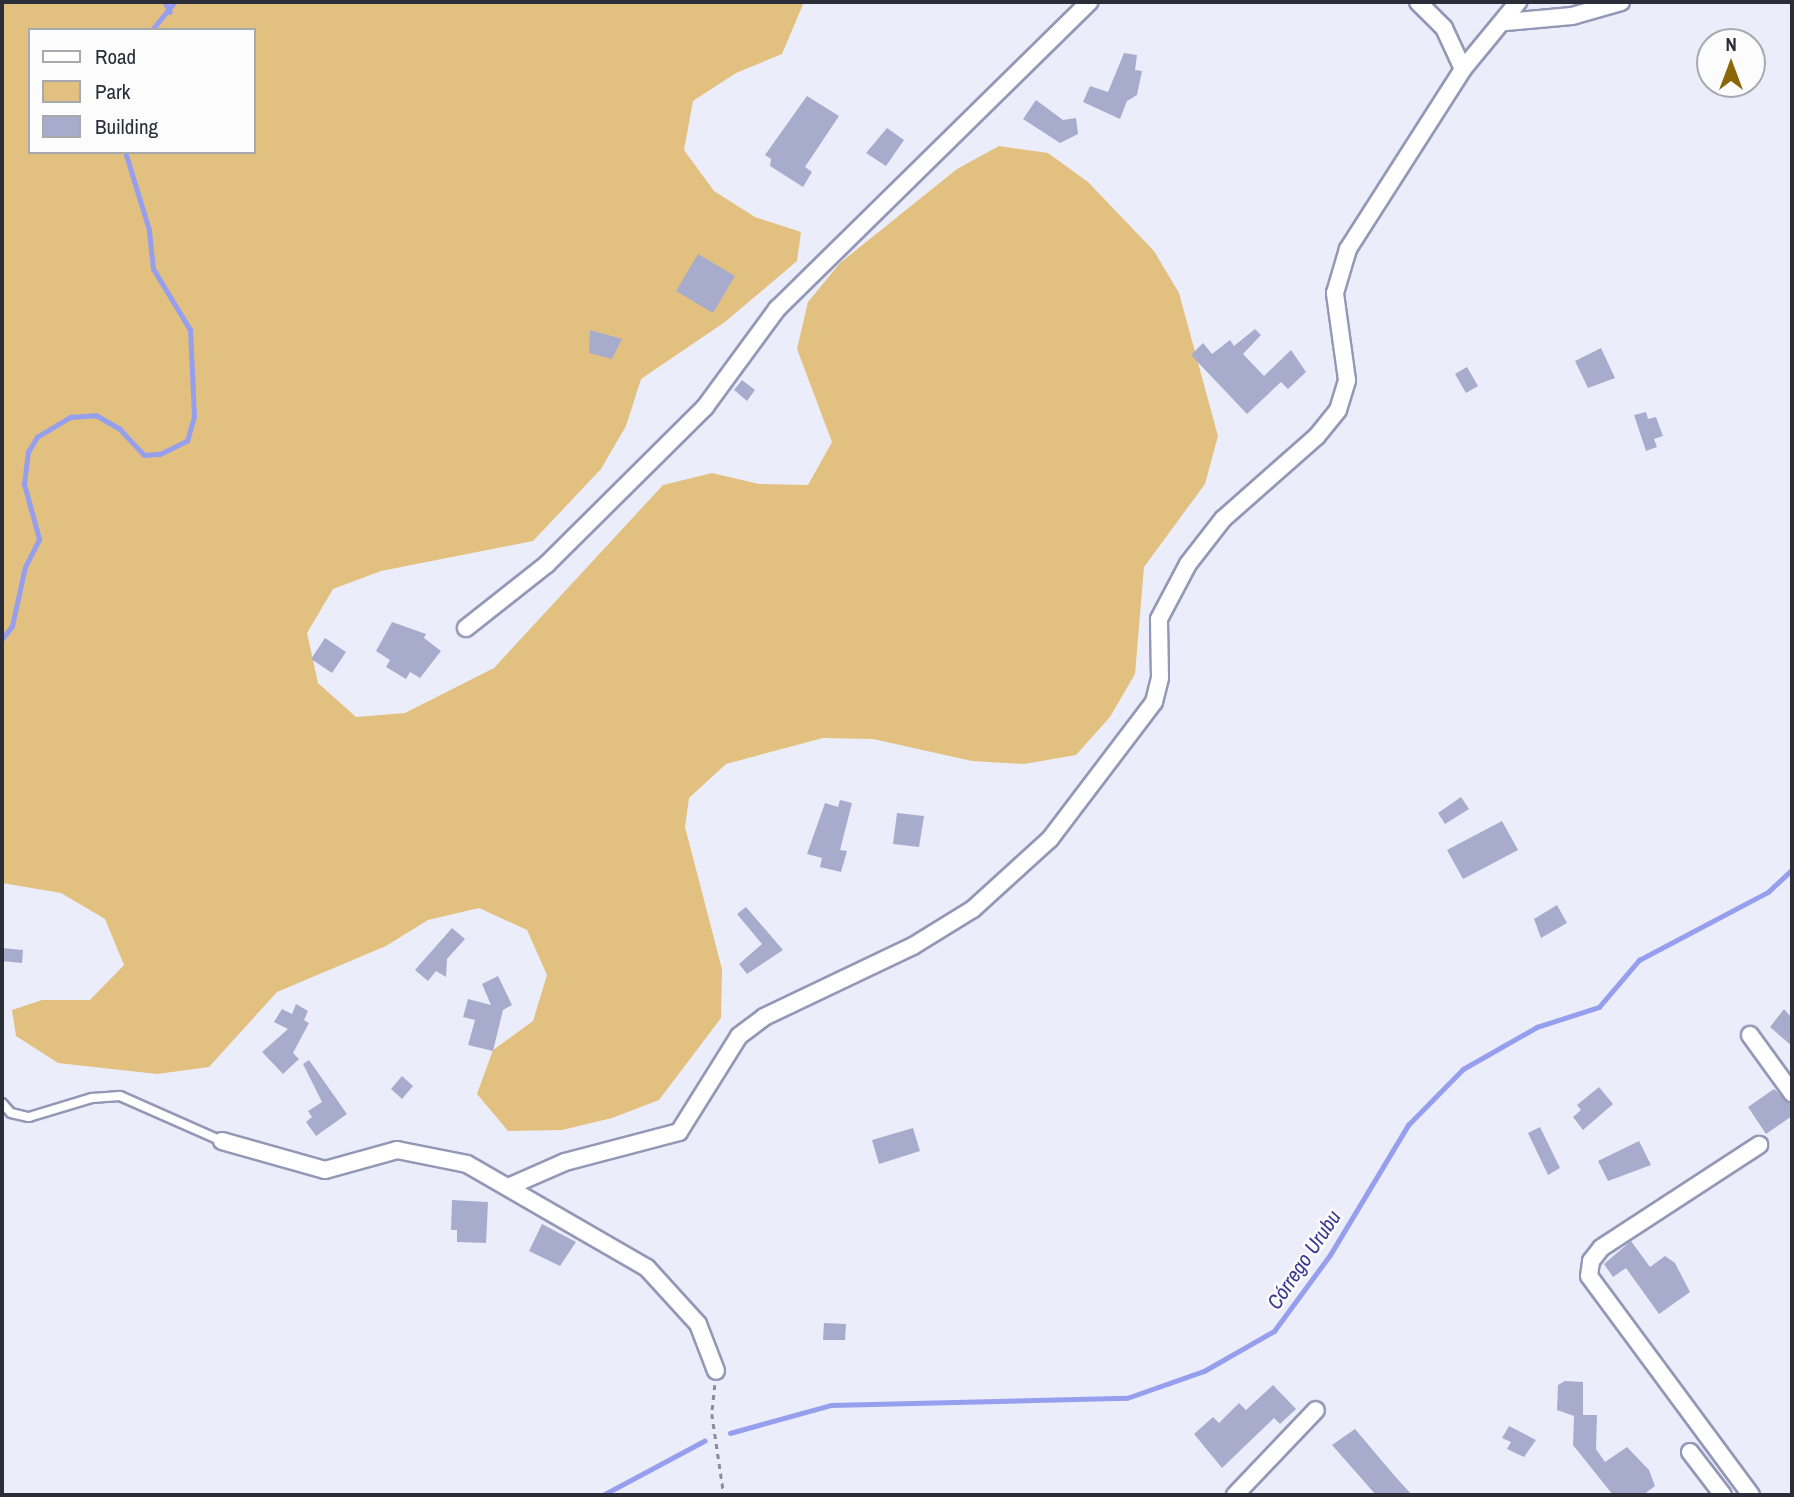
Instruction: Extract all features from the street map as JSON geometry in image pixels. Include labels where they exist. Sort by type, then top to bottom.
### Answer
[{"type":"street","points":[[466,628],[547,564],[705,407],[777,309],[1090,2]]},
{"type":"street","points":[[1419,2],[1444,28],[1463,69]]},
{"type":"street","points":[[508,1187],[565,1162],[679,1132],[692,1119],[739,1036],[764,1017],[913,946],[963,915],[1050,839],[1154,702],[1160,678],[1159,619],[1188,564],[1223,519],[1317,436],[1338,410],[1346,380],[1335,293],[1344,259],[1367,214],[1463,69],[1506,22],[1518,2]]},
{"type":"street","points":[[1506,22],[1572,16],[1621,2]]},
{"type":"street","points":[[1749,1035],[1792,1093]]},
{"type":"street","points":[[222,1141],[325,1170],[413,1150],[467,1164],[647,1268],[698,1324],[716,1371]]},
{"type":"street","points":[[1751,1495],[1589,1276],[1591,1261],[1601,1248],[1759,1144]]},
{"type":"street","points":[[1235,1495],[1316,1410]]},
{"type":"street","points":[[1690,1452],[1723,1495]]},
{"type":"lane","points":[[2,1103],[11,1113],[29,1117],[92,1098],[120,1096],[222,1141]]},
{"type":"path","points":[[716,1371],[712,1414],[724,1495]]},
{"type":"green space","points":[[2,2],[804,2],[782,54],[736,73],[693,101],[684,150],[714,191],[755,217],[801,232],[797,261],[725,322],[641,379],[626,426],[601,469],[533,541],[381,571],[333,589],[307,633],[318,683],[356,717],[405,713],[494,668],[663,485],[712,473],[759,484],[808,485],[832,442],[797,349],[808,302],[840,263],[957,169],[999,146],[1048,153],[1088,182],[1154,251],[1179,293],[1218,436],[1205,484],[1144,567],[1135,674],[1110,717],[1076,755],[1024,764],[972,761],[873,739],[823,738],[726,764],[689,798],[685,827],[722,969],[721,1018],[659,1100],[612,1118],[562,1130],[508,1131],[477,1094],[493,1050],[533,1021],[547,975],[527,930],[479,908],[428,920],[386,946],[277,992],[209,1067],[157,1074],[58,1063],[16,1036],[12,1010],[42,1000],[90,1000],[124,965],[105,919],[61,893],[2,883]]},
{"type":"building","points":[[1124,53],[1137,55],[1135,70],[1142,71],[1137,95],[1127,101],[1120,119],[1083,102],[1090,86],[1108,92]]},
{"type":"building","points":[[807,96],[839,116],[805,167],[812,172],[803,187],[770,166],[771,159],[765,155]]},
{"type":"building","points":[[1036,100],[1063,120],[1076,118],[1078,134],[1060,143],[1023,119]]},
{"type":"building","points":[[887,128],[904,140],[886,166],[866,153]]},
{"type":"building","points":[[698,254],[735,276],[713,313],[676,291]]},
{"type":"building","points":[[1255,329],[1261,335],[1243,354],[1264,376],[1291,350],[1306,372],[1288,389],[1281,382],[1247,414],[1191,355],[1203,343],[1212,354],[1230,340],[1234,346]]},
{"type":"building","points":[[590,330],[622,339],[612,359],[589,353]]},
{"type":"building","points":[[1601,348],[1615,378],[1588,388],[1575,361]]},
{"type":"building","points":[[1467,367],[1478,386],[1466,393],[1455,374]]},
{"type":"building","points":[[742,380],[755,390],[747,401],[734,390]]},
{"type":"building","points":[[1646,412],[1648,419],[1656,417],[1663,436],[1654,439],[1657,447],[1646,451],[1634,415]]},
{"type":"building","points":[[392,622],[426,634],[424,638],[441,651],[420,678],[410,672],[406,679],[386,667],[390,660],[376,651]]},
{"type":"building","points":[[325,638],[346,652],[332,673],[311,659]]},
{"type":"building","points":[[1461,797],[1469,809],[1445,824],[1438,813]]},
{"type":"building","points":[[840,800],[852,803],[840,850],[847,851],[841,872],[820,867],[822,858],[807,854],[825,803],[838,807]]},
{"type":"building","points":[[897,813],[924,816],[919,847],[893,844]]},
{"type":"building","points":[[1502,821],[1518,850],[1463,879],[1447,850]]},
{"type":"building","points":[[1557,905],[1567,923],[1541,938],[1534,919]]},
{"type":"building","points":[[746,907],[783,950],[747,974],[739,964],[762,944],[737,914]]},
{"type":"building","points":[[452,928],[465,939],[447,959],[446,977],[436,971],[428,981],[415,970]]},
{"type":"building","points":[[2,948],[23,950],[22,963],[2,961]]},
{"type":"building","points":[[498,976],[512,1005],[503,1010],[493,1051],[468,1045],[475,1020],[463,1017],[468,999],[491,1005],[482,984]]},
{"type":"building","points":[[296,1004],[308,1011],[304,1020],[309,1023],[293,1053],[299,1059],[283,1074],[262,1052],[288,1029],[274,1022],[282,1009],[292,1014]]},
{"type":"building","points":[[1784,1009],[1792,1018],[1792,1046],[1770,1027]]},
{"type":"building","points":[[309,1060],[347,1114],[316,1136],[306,1122],[312,1117],[308,1111],[322,1102],[303,1064]]},
{"type":"building","points":[[402,1076],[413,1086],[402,1099],[391,1089]]},
{"type":"building","points":[[1599,1087],[1613,1104],[1583,1130],[1573,1117],[1581,1110],[1577,1105]]},
{"type":"building","points":[[1774,1089],[1790,1103],[1792,1116],[1766,1134],[1748,1107]]},
{"type":"building","points":[[1540,1127],[1560,1168],[1548,1175],[1528,1133]]},
{"type":"building","points":[[913,1128],[920,1151],[879,1164],[872,1140]]},
{"type":"building","points":[[1639,1141],[1651,1165],[1608,1181],[1598,1161]]},
{"type":"building","points":[[452,1200],[488,1202],[486,1243],[457,1242],[457,1230],[451,1230]]},
{"type":"building","points":[[542,1224],[576,1242],[560,1266],[529,1251]]},
{"type":"building","points":[[1631,1241],[1650,1267],[1665,1256],[1675,1263],[1690,1292],[1659,1314],[1626,1268],[1613,1277],[1604,1264]]},
{"type":"building","points":[[824,1323],[846,1324],[845,1340],[823,1340]]},
{"type":"building","points":[[1565,1381],[1583,1382],[1583,1415],[1597,1415],[1596,1449],[1605,1462],[1627,1447],[1649,1470],[1655,1486],[1643,1495],[1613,1495],[1573,1445],[1574,1416],[1557,1410],[1558,1385]]},
{"type":"building","points":[[1273,1385],[1296,1409],[1280,1424],[1274,1418],[1222,1468],[1194,1434],[1213,1417],[1219,1423],[1239,1403],[1246,1410]]},
{"type":"building","points":[[1509,1426],[1536,1440],[1524,1457],[1507,1449],[1511,1442],[1502,1438]]},
{"type":"building","points":[[1355,1429],[1412,1495],[1376,1495],[1332,1445]]},
{"type":"waterway","name":"Córrego Urubu","points":[[165,2],[170,12]]},
{"type":"waterway","name":"Córrego Urubu","points":[[154,28],[175,2]]},
{"type":"waterway","name":"Córrego Urubu","points":[[2,639],[12,626],[25,567],[39,539],[24,484],[28,452],[37,437],[70,417],[96,415],[120,429],[144,455],[160,454],[187,441],[194,417],[190,330],[153,269],[149,230],[126,154]]},
{"type":"waterway","name":"Córrego Urubu","points":[[730,1433],[831,1405],[1127,1398],[1204,1371],[1274,1331],[1330,1255],[1408,1125],[1463,1069],[1537,1027],[1599,1007],[1639,960],[1768,892],[1792,870]]},
{"type":"waterway","name":"Córrego Urubu","points":[[603,1495],[704,1441]]}]
